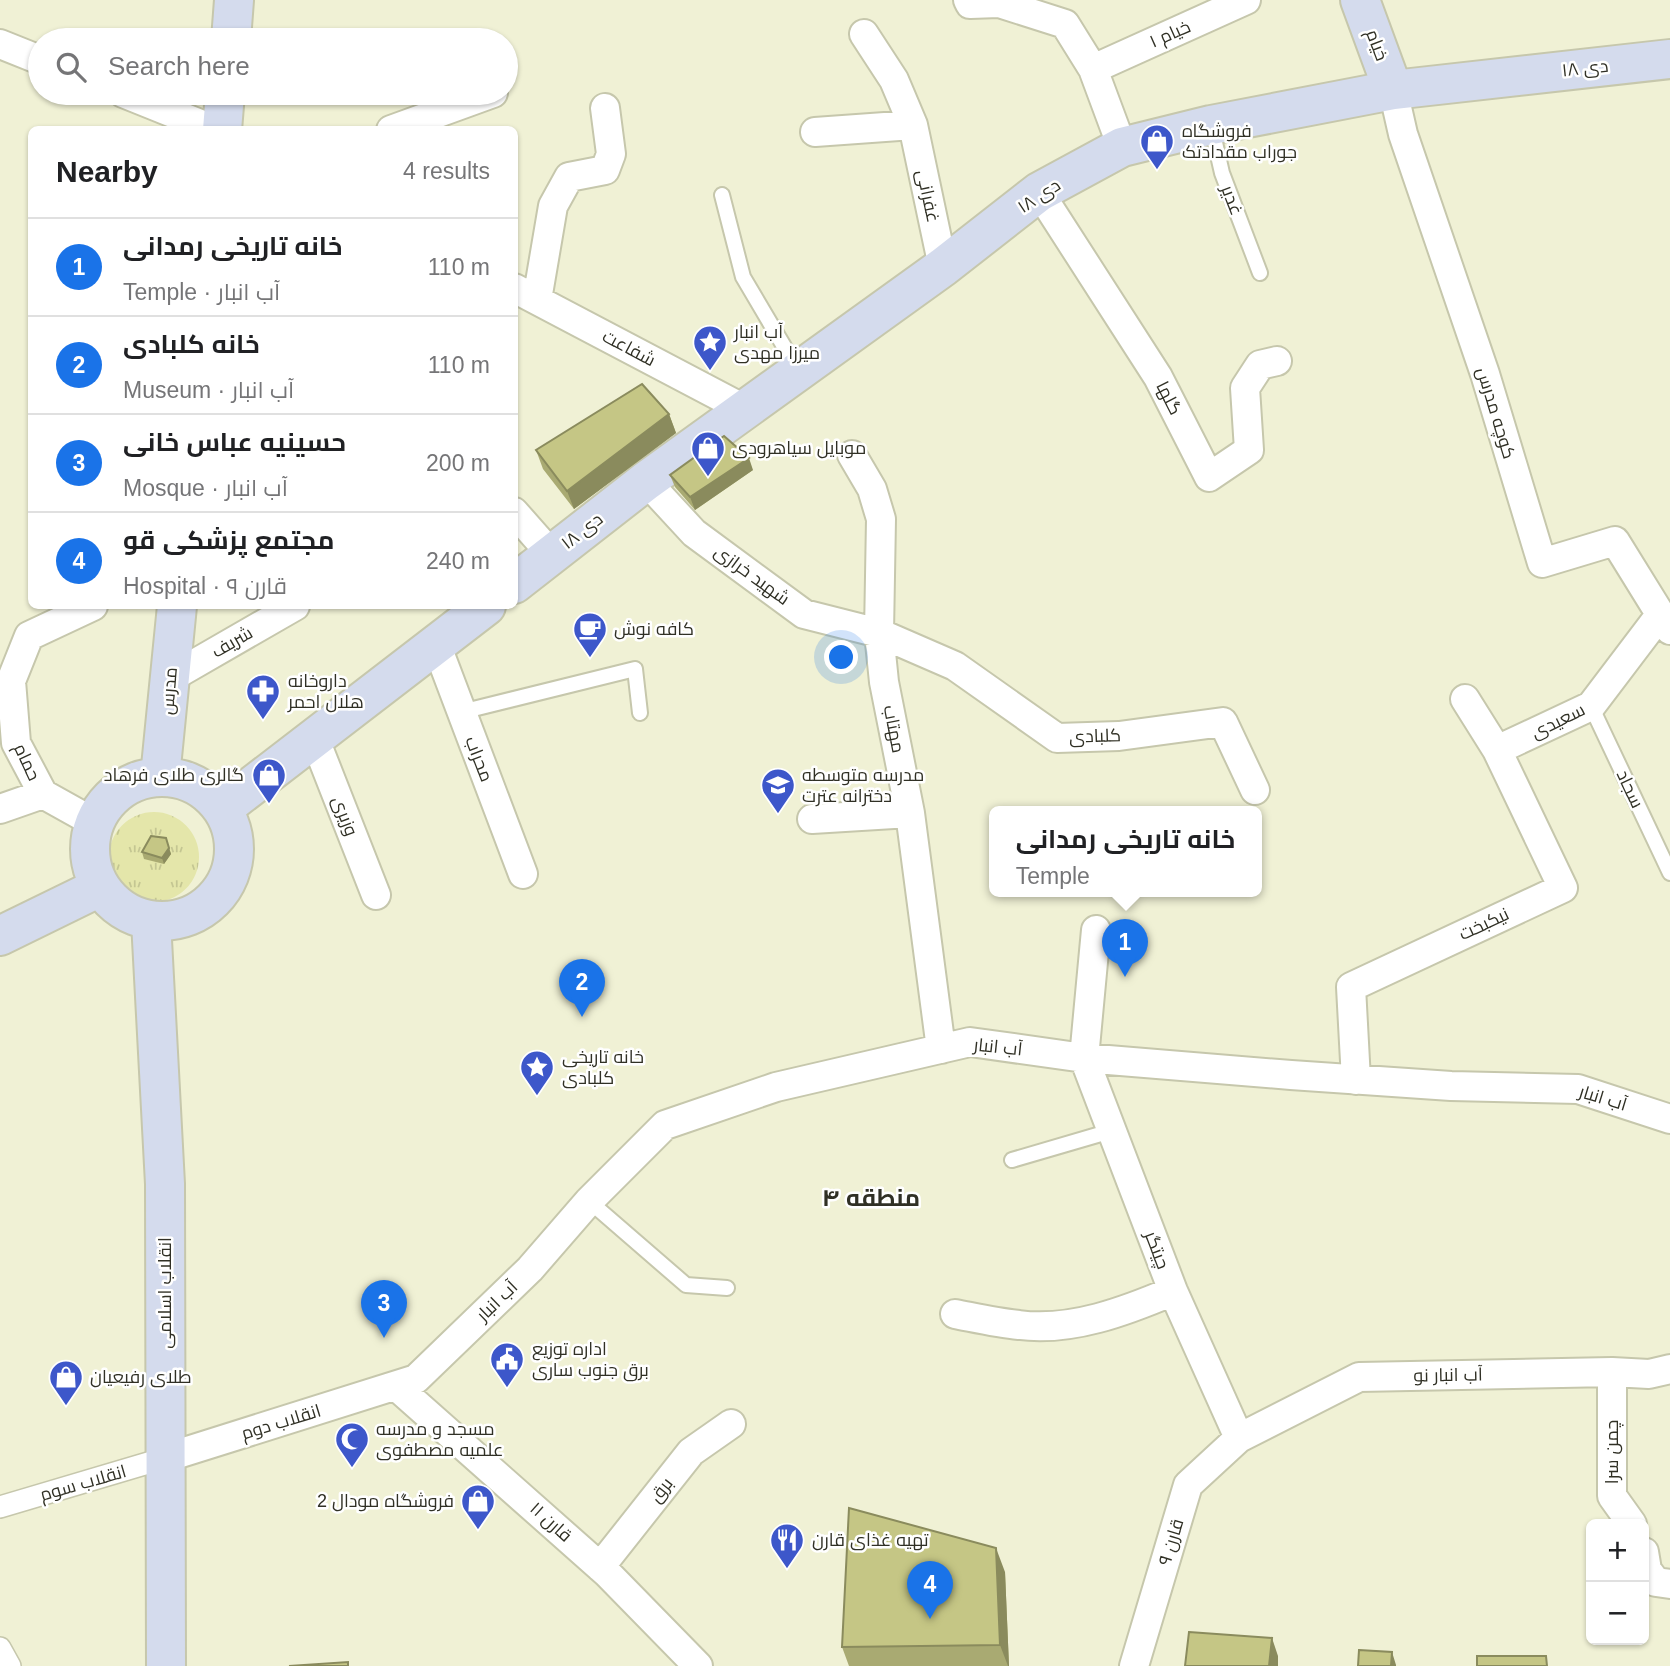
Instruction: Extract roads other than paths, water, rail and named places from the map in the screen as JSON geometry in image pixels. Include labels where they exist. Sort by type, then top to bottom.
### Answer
[{"type":"main road","points":[[231,28],[234,0]]},
{"type":"main road","name":"خیام","points":[[1360,0],[1394,90]]},
{"type":"main road","name":"۱۸ دی","points":[[518,581],[646,481],[943,267],[1039,192],[1122,148],[1211,125],[1394,90],[1670,59]]},
{"type":"main road","points":[[222,126],[225,105]]},
{"type":"main road","name":"مدرس","points":[[160,777],[177,609]]},
{"type":"main road","points":[[222,809],[482,609]]},
{"type":"main road","points":[[160,777],[184,780],[206,791],[222,809],[234,839],[234,856],[223,888],[213,901],[192,914],[168,921],[151,921],[122,909],[100,887],[92,867],[90,845],[94,823],[105,804],[120,790],[140,780],[160,777]]},
{"type":"main road","points":[[0,936],[100,887]]},
{"type":"main road","name":"انقلاب اسلامی","points":[[151,921],[165,1184],[166,1666]]},
{"type":"street","points":[[968,0],[970,4],[999,3],[1066,24],[1093,69],[1122,148]]},
{"type":"street","name":"خیام ۱","points":[[1093,69],[1246,0]]},
{"type":"street","name":"غفرانی","points":[[864,34],[894,80],[913,125],[943,267]]},
{"type":"street","points":[[0,44],[28,55]]},
{"type":"street","name":"کوچه مدرس","points":[[1394,90],[1403,134],[1485,374],[1542,563],[1615,541],[1665,622]]},
{"type":"street","points":[[153,105],[205,126]]},
{"type":"street","points":[[402,126],[460,105]]},
{"type":"street","points":[[526,294],[553,206],[569,177],[605,170],[611,154],[605,108]]},
{"type":"street","points":[[814,132],[913,125]]},
{"type":"street","name":"گلها","points":[[1039,192],[1158,377],[1209,477],[1249,450],[1245,388],[1260,365],[1277,361]]},
{"type":"street","name":"شفاعت","points":[[526,294],[744,409]]},
{"type":"street","name":"مهتاب","points":[[852,455],[872,489],[881,519],[879,633],[884,682],[910,813],[941,1049]]},
{"type":"street","name":"شهید خرازی","points":[[646,481],[694,533],[804,614],[879,633]]},
{"type":"street","points":[[518,517],[552,555]]},
{"type":"street","name":"حمام","points":[[43,794],[16,743],[11,681],[29,636],[87,609]]},
{"type":"street","name":"شریف","points":[[170,678],[290,609]]},
{"type":"street","name":"سعیدی","points":[[1497,750],[1591,706],[1665,622]]},
{"type":"street","name":"کلبادی","points":[[879,633],[955,666],[1058,738],[1119,736],[1223,722],[1255,790]]},
{"type":"street","name":"محراب","points":[[436,644],[523,874]]},
{"type":"street","points":[[1465,699],[1497,750]]},
{"type":"street","name":"وزیری","points":[[314,737],[376,895]]},
{"type":"street","name":"نیکبخت","points":[[1356,1080],[1351,987],[1563,888],[1497,750]]},
{"type":"street","points":[[0,809],[43,794],[94,823]]},
{"type":"street","points":[[812,819],[910,813]]},
{"type":"street","points":[[1084,1058],[1096,930]]},
{"type":"street","name":"آب انبار","points":[[396,1386],[416,1379],[426,1370],[530,1269],[589,1201],[665,1125],[776,1087],[970,1042],[1084,1058],[1356,1080],[1451,1086],[1578,1088],[1670,1119]]},
{"type":"street","name":"چیتگر","points":[[1084,1058],[1173,1291],[1240,1437]]},
{"type":"street","points":[[955,1314],[1022,1326],[1059,1324],[1120,1313],[1173,1291]]},
{"type":"street","name":"آب انبار نو","points":[[1240,1437],[1359,1377],[1612,1372],[1649,1374],[1670,1369]]},
{"type":"street","name":"چمن سرا","points":[[1612,1372],[1612,1496],[1628,1519]]},
{"type":"street","name":"انقلاب دوم","points":[[165,1458],[396,1386]]},
{"type":"street","name":"قارن ۱۱","points":[[396,1386],[600,1567],[698,1666]]},
{"type":"street","name":"برق","points":[[600,1567],[691,1452],[731,1424]]},
{"type":"street","name":"قارن ٩","points":[[1134,1666],[1188,1485],[1240,1437]]},
{"type":"street","name":"انقلاب سوم","points":[[0,1507],[165,1458]]},
{"type":"street","points":[[1649,1573],[1656,1582],[1670,1584]]},
{"type":"street","points":[[0,1648],[10,1666]]},
{"type":"lane","name":"غدیر","points":[[1211,125],[1222,173],[1260,273]]},
{"type":"lane","points":[[722,195],[743,277],[799,371]]},
{"type":"lane","points":[[461,712],[635,669],[640,713]]},
{"type":"lane","name":"سجاد","points":[[1591,706],[1670,873]]},
{"type":"lane","points":[[1012,1160],[1111,1131]]},
{"type":"lane","points":[[589,1201],[685,1285],[727,1288]]},
{"type":"place","name":"فروشگاه جوراب مقدادتک","points":[[1157,171]]},
{"type":"place","name":"آب انبار میرزا مهدی","points":[[710,372]]},
{"type":"place","name":"موبایل سیاهرودی","points":[[708,478]]},
{"type":"place","name":"کافه نوش","points":[[590,659]]},
{"type":"place","name":"داروخانه هلال احمر","points":[[263,721]]},
{"type":"place","name":"گالری طلای فرهاد","points":[[269,805]]},
{"type":"place","name":"مدرسه متوسطه دخترانه عترت","points":[[778,815]]},
{"type":"place","name":"خانه تاریخی رمدانی","points":[[1125,977]]},
{"type":"place","name":"خانه کلبادی","points":[[582,1017]]},
{"type":"place","name":"خانه تاریخی کلبادی","points":[[537,1097]]},
{"type":"place","name":"حسینیه عباس خانی","points":[[384,1338]]},
{"type":"place","name":"اداره توزیع برق جنوب ساری","points":[[507,1389]]},
{"type":"place","name":"طلای رفیعیان","points":[[66,1407]]},
{"type":"place","name":"مسجد و مدرسه علمیه مصطفوی","points":[[352,1469]]},
{"type":"place","name":"فروشگاه مودال 2","points":[[478,1531]]},
{"type":"place","name":"تهیه غذای قارن","points":[[787,1570]]},
{"type":"place","name":"مجتمع پزشکی قو","points":[[930,1619]]},
{"type":"district","name":"منطقه ۴","points":[[871,1197]]}]
